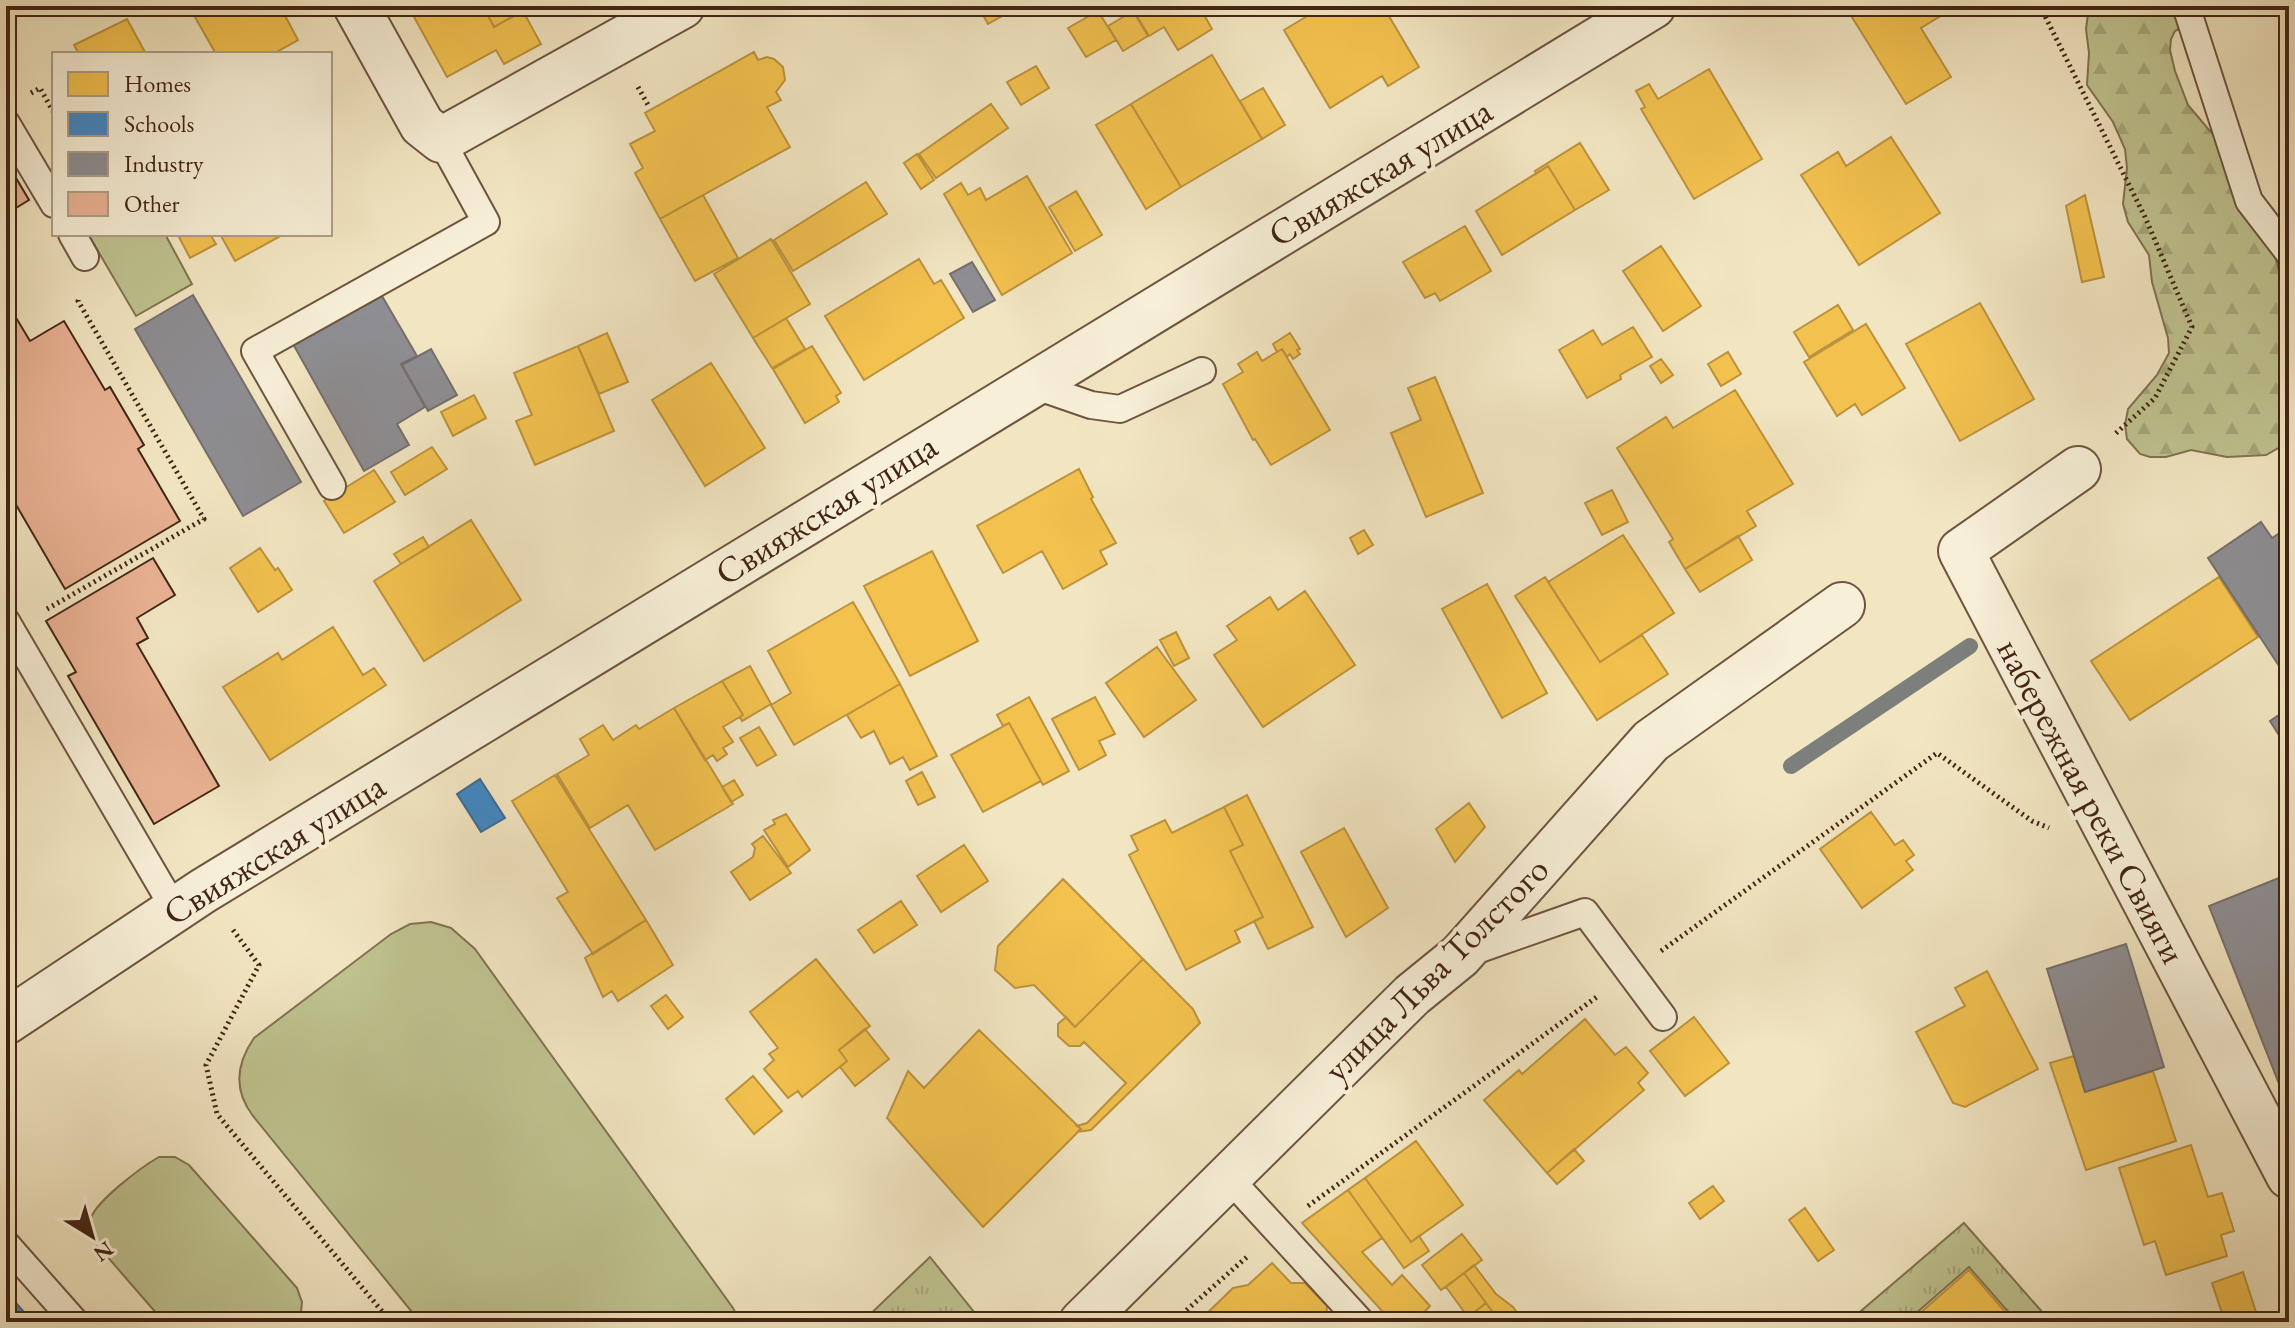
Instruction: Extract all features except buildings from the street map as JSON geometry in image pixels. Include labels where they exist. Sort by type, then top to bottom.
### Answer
[{"type":"street","points":[[356,6],[422,125],[441,140],[682,6]]},
{"type":"street","name":"Свияжская улица","points":[[6,1022],[175,910],[1030,384],[1653,6]]},
{"type":"street","name":"набережная реки Свияги","points":[[2078,469],[1961,551],[2289,1176]]},
{"type":"street","name":"улица Льва Толстого","points":[[1082,1322],[1412,995],[1460,956],[1651,741],[1842,605]]},
{"type":"lane","points":[[2186,6],[2249,201],[2289,253]]},
{"type":"lane","points":[[6,123],[52,201]]},
{"type":"lane","points":[[332,486],[255,351],[486,222],[441,140]]},
{"type":"lane","points":[[1030,384],[1091,405],[1120,409],[1202,371]]},
{"type":"lane","points":[[8,625],[175,910]]},
{"type":"lane","points":[[1460,956],[1585,912],[1663,1017]]},
{"type":"lane","points":[[1228,1177],[1361,1322]]},
{"type":"lane","points":[[6,1244],[75,1322]]},
{"type":"path","points":[[2040,6],[2145,217],[2192,327],[2155,398],[2078,469]]},
{"type":"path","points":[[8,625],[204,519],[78,301],[78,245]]},
{"type":"path","points":[[1662,950],[1937,753],[2032,821],[2120,857]]},
{"type":"path","points":[[259,965],[206,1065],[217,1114],[391,1322]]},
{"type":"path","points":[[1173,1322],[1277,1230],[1630,973]]},
{"type":"green space","points":[[2089,6],[2197,6],[2188,24],[2175,31],[2171,39],[2175,71],[2188,105],[2225,143],[2254,181],[2289,306],[2289,442],[2266,455],[2227,457],[2191,450],[2166,457],[2150,457],[2140,454],[2127,439],[2125,425],[2128,409],[2157,375],[2169,353],[2168,338],[2152,282],[2149,255],[2128,222],[2123,204],[2127,168],[2125,149],[2113,122],[2087,85],[2089,53],[2086,29]]},
{"type":"green space","points":[[89,236],[166,236],[192,284],[136,316]]},
{"type":"green space","points":[[431,922],[451,928],[475,949],[733,1308],[740,1322],[420,1322],[253,1116],[242,1096],[239,1077],[243,1058],[254,1038],[391,934],[410,924]]},
{"type":"green space","points":[[159,1157],[175,1157],[189,1165],[297,1288],[302,1302],[300,1322],[164,1322],[98,1246],[90,1228],[93,1214],[119,1186]]},
{"type":"green space","points":[[1964,1223],[2051,1322],[2017,1322],[1969,1267],[1906,1322],[1848,1322]]},
{"type":"green space","points":[[930,1257],[982,1322],[862,1322]]},
{"type":"waterway","points":[[1791,766],[1970,646]]}]
